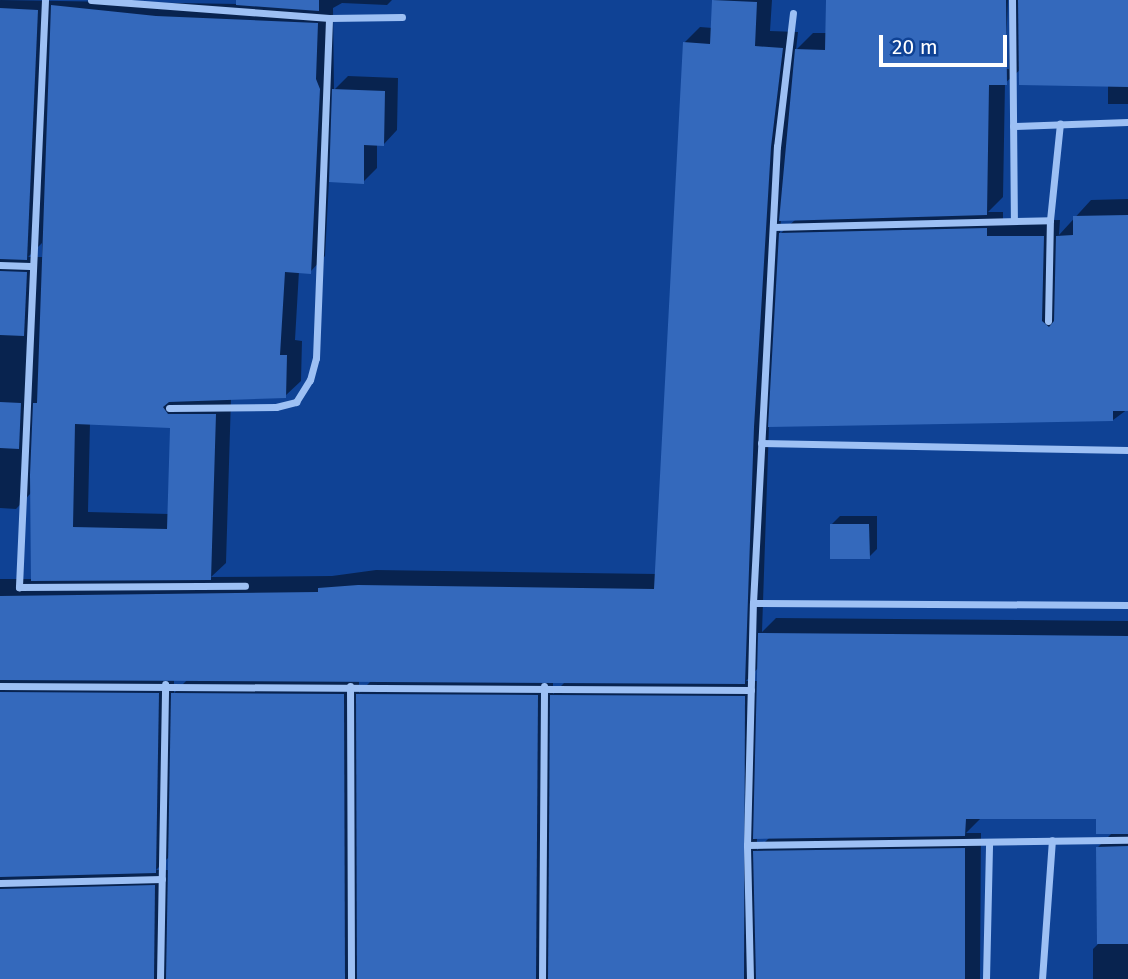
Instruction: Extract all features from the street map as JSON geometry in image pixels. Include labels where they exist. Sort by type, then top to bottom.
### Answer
[{"type":"street","points":[[45,0],[30,266],[19,587],[245,586]]},
{"type":"street","points":[[91,0],[328,18],[402,17]]},
{"type":"street","points":[[1012,0],[1014,221]]},
{"type":"street","points":[[750,979],[747,845],[753,603],[773,227],[793,13]]},
{"type":"street","points":[[169,408],[276,407],[296,402],[310,380],[316,358],[328,18]]},
{"type":"street","points":[[1013,126],[1128,122]]},
{"type":"street","points":[[1048,321],[1050,220],[1060,124]]},
{"type":"street","points":[[773,227],[1050,220]]},
{"type":"street","points":[[0,265],[30,266]]},
{"type":"street","points":[[761,443],[1128,450]]},
{"type":"street","points":[[753,603],[1128,605]]},
{"type":"street","points":[[160,979],[165,684]]},
{"type":"street","points":[[0,686],[544,686],[751,690]]},
{"type":"street","points":[[350,686],[351,979]]},
{"type":"street","points":[[542,979],[544,686]]},
{"type":"street","points":[[747,845],[989,844],[1052,840],[1128,840]]},
{"type":"street","points":[[1042,979],[1052,840]]},
{"type":"street","points":[[986,979],[989,844]]},
{"type":"street","points":[[0,883],[162,879]]},
{"type":"building","points":[[236,0],[319,0],[319,11],[236,5]]},
{"type":"building","points":[[712,0],[757,2],[755,46],[783,48],[771,147],[754,427],[745,684],[0,680],[0,596],[318,592],[318,588],[358,585],[654,589],[683,42],[710,44]]},
{"type":"building","points":[[826,0],[1006,0],[1007,85],[989,85],[987,215],[779,221],[795,49],[825,50]]},
{"type":"building","points":[[1018,0],[1128,0],[1128,87],[1019,85]]},
{"type":"building","points":[[51,5],[156,16],[318,23],[316,79],[320,89],[311,274],[285,272],[280,355],[287,355],[286,398],[169,402],[163,407],[168,414],[216,414],[211,580],[31,581],[30,475],[33,403],[37,403]],"holes":[[[75,424],[170,428],[167,529],[73,527]]]},
{"type":"building","points":[[0,8],[38,10],[27,260],[0,259]]},
{"type":"building","points":[[332,89],[385,91],[384,146],[364,145],[364,184],[329,182]]},
{"type":"building","points":[[1128,215],[1128,411],[1113,411],[1113,421],[768,427],[779,233],[987,228],[987,236],[1044,236],[1042,321],[1049,327],[1054,321],[1056,236],[1073,235],[1073,216]]},
{"type":"building","points":[[0,271],[27,272],[24,336],[0,335]]},
{"type":"building","points":[[0,402],[21,403],[19,449],[0,448]]},
{"type":"building","points":[[830,524],[869,524],[870,559],[830,559]]},
{"type":"building","points":[[758,633],[1128,636],[1128,834],[1096,834],[1096,819],[966,819],[965,836],[753,839]]},
{"type":"building","points":[[0,692],[159,693],[156,873],[0,877]]},
{"type":"building","points":[[171,693],[344,694],[345,979],[166,979]]},
{"type":"building","points":[[356,694],[538,695],[536,979],[357,979]]},
{"type":"building","points":[[550,695],[745,696],[744,979],[548,979]]},
{"type":"building","points":[[1128,846],[1128,944],[1097,944],[1096,847]]},
{"type":"building","points":[[965,848],[965,979],[756,979],[753,851]]},
{"type":"building","points":[[155,885],[154,979],[0,979],[0,889]]}]
